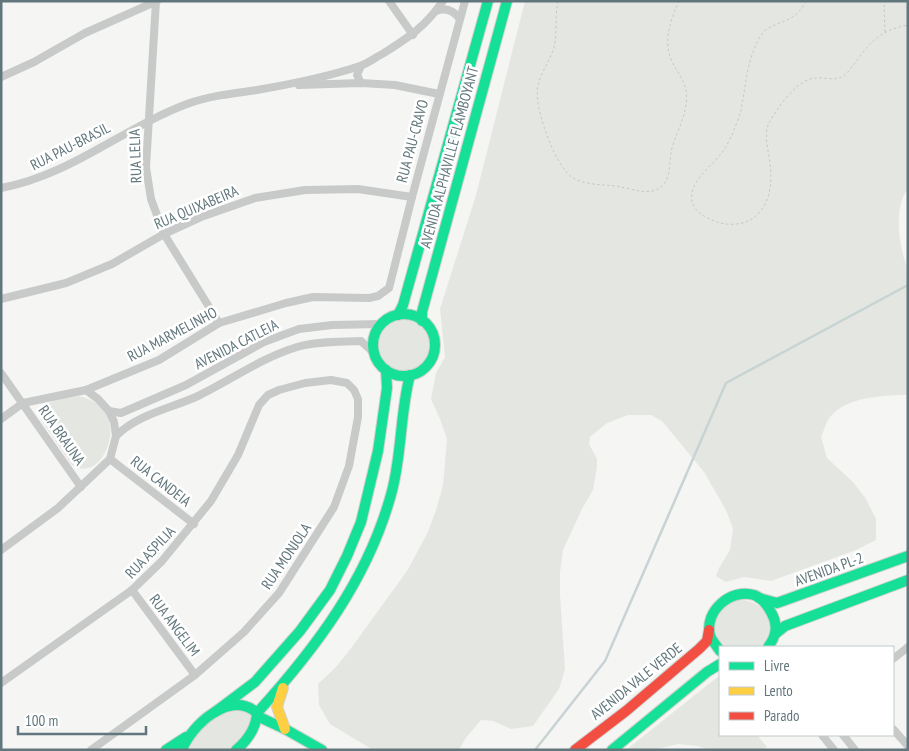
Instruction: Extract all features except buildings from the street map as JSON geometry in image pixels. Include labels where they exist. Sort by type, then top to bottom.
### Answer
[{"type":"street","points":[[1,78],[86,33],[156,1]]},
{"type":"street","name":"RUA LELIA","points":[[156,1],[146,167],[151,199],[164,234],[219,323]]},
{"type":"street","points":[[389,1],[413,35]]},
{"type":"street","name":"RUA PAU-BRASIL","points":[[1,188],[20,185],[63,168],[148,121],[189,104],[293,84],[360,66],[413,35],[443,1]]},
{"type":"street","name":"RUA PAU-CRAVO","points":[[389,288],[465,1]]},
{"type":"street","name":"AVENIDA ALPHAVILLE FLAMBOYANT","points":[[398,315],[406,295],[488,1]]},
{"type":"street","name":"AVENIDA ALPHAVILLE FLAMBOYANT","points":[[422,321],[422,312],[507,1]]},
{"type":"street","points":[[436,10],[450,11],[460,20]]},
{"type":"street","points":[[360,66],[357,75],[361,83]]},
{"type":"street","name":"RUA PAU-BRASIL","points":[[293,84],[361,83],[395,85],[439,94]]},
{"type":"street","name":"RUA QUIXABEIRA","points":[[1,298],[66,283],[112,264],[164,234],[255,198],[305,190],[358,189],[412,197]]},
{"type":"street","name":"RUA MARMELINHO","points":[[1,419],[23,404],[86,390],[159,360],[219,323],[313,297],[370,298],[378,296],[389,288]]},
{"type":"street","points":[[398,315],[415,317],[422,321],[429,328],[433,337],[432,357],[427,365],[419,372],[398,376],[380,366],[374,353],[373,343],[381,324],[389,318],[398,315]]},
{"type":"street","name":"AVENIDA CATLEIA","points":[[109,411],[121,413],[186,386],[264,342],[299,329],[332,325],[381,324]]},
{"type":"street","name":"AVENIDA CATLEIA","points":[[116,436],[125,426],[197,396],[270,357],[298,347],[327,342],[361,341],[374,353]]},
{"type":"street","points":[[166,750],[187,737],[199,723],[255,682],[300,631],[330,590],[361,522],[378,452],[387,388],[386,370]]},
{"type":"street","name":"RUA BRAUNA","points":[[1,373],[81,487],[110,459],[116,436],[114,422],[109,411]]},
{"type":"street","points":[[236,750],[252,731],[257,715],[318,642],[348,598],[367,563],[382,527],[392,490],[410,375]]},
{"type":"street","name":"RUA MONJOLA","points":[[91,750],[195,675],[244,632],[280,593],[334,508],[349,466],[358,417],[358,399],[354,390],[347,383],[330,380],[305,383],[268,395]]},
{"type":"street","points":[[86,390],[109,411]]},
{"type":"street","name":"RUA ASPILIA","points":[[1,683],[132,590],[162,561],[211,501],[238,455],[259,405],[268,395]]},
{"type":"street","name":"RUA CANDEIA","points":[[110,459],[194,524]]},
{"type":"street","points":[[1,550],[58,508],[81,487]]},
{"type":"street","name":"AVENIDA PL-2","points":[[709,630],[714,610],[725,599],[739,594],[750,594],[777,603],[908,556]]},
{"type":"street","points":[[775,634],[785,626],[908,580]]},
{"type":"street","name":"RUA ANGELIM","points":[[132,590],[195,675]]},
{"type":"street","points":[[759,598],[773,614],[776,624],[775,634],[770,646]]},
{"type":"street","points":[[709,630],[712,641],[719,651]]},
{"type":"street","name":"AVENIDA VALE VERDE","points":[[574,750],[626,711],[699,650],[706,641],[709,630]]},
{"type":"street","points":[[894,658],[908,647]]},
{"type":"street","points":[[612,750],[707,672],[719,665]]},
{"type":"street","points":[[285,729],[277,707],[286,680]]},
{"type":"street","points":[[215,712],[241,704],[249,706],[257,715],[322,750]]},
{"type":"street","points":[[894,730],[908,746]]},
{"type":"street","points":[[823,736],[834,750]]},
{"type":"street","points":[[844,736],[855,750]]},
{"type":"street","points":[[182,750],[187,737]]},
{"type":"path","points":[[558,1],[554,46],[542,71],[537,92],[540,112],[547,135],[560,164],[566,172],[583,182],[620,186],[644,192],[652,192],[664,184],[668,176],[672,149],[685,115],[686,89],[682,76],[671,60],[668,43],[670,24],[680,1]]},
{"type":"path","points":[[806,1],[800,11],[793,17],[771,26],[758,40],[746,74],[741,112],[732,134],[722,152],[696,183],[692,192],[692,201],[696,210],[704,217],[722,224],[743,223],[754,218],[762,211],[767,202],[771,185],[766,134],[769,124],[790,92],[806,80],[816,78],[832,80],[844,76],[872,41],[885,32],[908,25]]},
{"type":"path","points":[[885,32],[884,6],[887,1]]},
{"type":"shaded area","points":[[525,1],[908,1],[908,189],[900,206],[899,228],[902,251],[908,269],[908,395],[866,398],[846,405],[829,418],[821,437],[827,458],[853,482],[866,499],[876,519],[876,540],[856,550],[771,581],[744,577],[726,582],[716,576],[730,550],[733,529],[726,510],[704,472],[662,421],[651,415],[628,415],[607,423],[590,437],[589,444],[597,459],[593,490],[563,550],[560,572],[560,595],[565,669],[559,689],[533,726],[511,729],[493,721],[481,720],[465,739],[459,750],[373,750],[330,724],[319,705],[318,684],[349,651],[407,571],[428,532],[437,507],[443,485],[447,439],[431,399],[436,373],[445,357],[440,309],[476,195]]},
{"type":"shaded area","points":[[404,318],[414,320],[423,326],[429,335],[431,345],[429,355],[423,364],[414,370],[404,372],[394,370],[385,364],[379,355],[377,345],[379,335],[385,326],[394,320]]},
{"type":"shaded area","points":[[78,396],[96,403],[107,415],[110,429],[109,444],[103,457],[94,466],[83,469],[71,464],[41,420],[41,413],[47,404],[59,399]]},
{"type":"shaded area","points":[[737,600],[747,601],[762,608],[767,615],[769,631],[761,646],[723,646],[716,634],[715,627],[719,614],[729,604]]},
{"type":"shaded area","points":[[719,676],[719,736],[758,736],[767,747],[763,750],[709,750],[697,746],[678,744],[653,750],[626,750]]},
{"type":"shaded area","points":[[241,709],[248,712],[251,722],[244,735],[228,750],[187,750],[196,734],[208,722],[216,717]]},
{"type":"waterway","points":[[535,750],[605,661],[726,383],[908,285]]},
{"type":"traffic: fast","points":[[398,315],[403,305],[488,1]]},
{"type":"traffic: fast","points":[[422,321],[422,312],[507,1]]},
{"type":"traffic: fast","points":[[404,314],[416,317],[426,323],[432,333],[435,345],[432,357],[426,367],[416,373],[404,376],[392,373],[382,367],[376,357],[373,345],[376,333],[382,323],[392,317],[404,314]]},
{"type":"traffic: fast","points":[[215,712],[255,682],[300,631],[330,590],[361,522],[378,451],[387,388],[386,370]]},
{"type":"traffic: fast","points":[[257,713],[320,637],[355,582],[370,553],[392,491],[410,375]]},
{"type":"traffic: fast","points":[[759,598],[777,603],[908,556]]},
{"type":"traffic: fast","points":[[775,634],[785,626],[908,580]]},
{"type":"traffic: fast","points":[[719,650],[710,635],[709,626],[711,618],[715,610],[728,598],[745,594],[754,595],[763,600],[774,618],[775,631],[769,646]]},
{"type":"traffic: fast","points":[[612,750],[707,672],[719,665]]},
{"type":"traffic: fast","points":[[182,750],[194,730],[203,721],[213,713],[236,705],[247,707],[257,713],[251,734],[236,750]]},
{"type":"traffic: fast","points":[[257,716],[322,750]]},
{"type":"traffic: fast","points":[[166,750],[186,737]]},
{"type":"traffic: slow","points":[[283,688],[277,707],[285,729]]},
{"type":"traffic: jam","points":[[575,750],[626,711],[699,649],[707,641],[709,630]]}]
